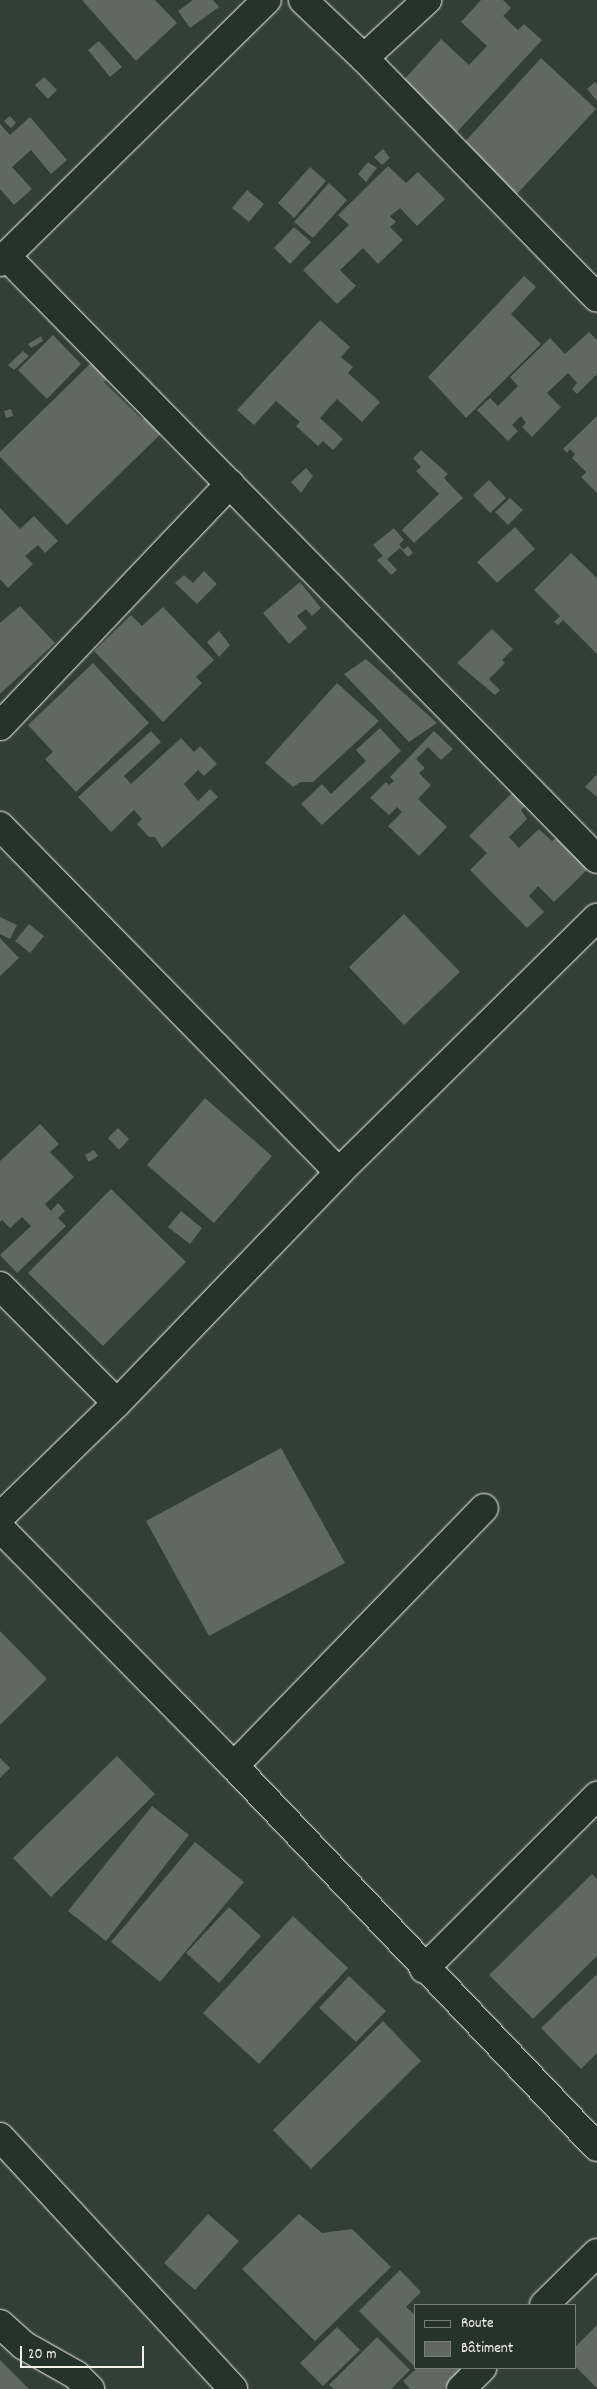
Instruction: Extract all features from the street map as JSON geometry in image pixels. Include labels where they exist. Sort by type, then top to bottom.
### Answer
[{"type":"street","points":[[267,0],[3,259],[230,484],[597,859]]},
{"type":"street","points":[[302,0],[364,58],[597,298]]},
{"type":"street","points":[[364,58],[427,0]]},
{"type":"street","points":[[0,726],[230,484]]},
{"type":"street","points":[[0,826],[339,1172]]},
{"type":"street","points":[[0,1517],[116,1403],[339,1172],[597,918]]},
{"type":"street","points":[[0,1286],[116,1403]]},
{"type":"street","points":[[234,1766],[484,1508]]},
{"type":"street","points":[[0,1528],[234,1766],[424,1969],[597,2147]]},
{"type":"street","points":[[424,1969],[597,1796]]},
{"type":"street","points":[[0,2137],[221,2385]]},
{"type":"street","points":[[545,2304],[597,2252]]},
{"type":"street","points":[[0,2324],[23,2345],[76,2375],[90,2389]]},
{"type":"street","points":[[461,2389],[481,2369]]},
{"type":"building","points":[[82,0],[155,0],[177,23],[136,61]]},
{"type":"building","points":[[193,0],[213,0],[219,7],[190,28],[178,11]]},
{"type":"building","points":[[481,0],[503,0],[511,8],[503,16],[518,30],[524,24],[542,40],[457,132],[402,82],[441,39],[469,65],[487,46],[461,22]]},
{"type":"building","points":[[99,41],[122,67],[110,77],[88,50]]},
{"type":"building","points":[[541,58],[596,109],[516,195],[462,145]]},
{"type":"building","points":[[44,77],[57,90],[48,99],[35,85]]},
{"type":"building","points":[[595,82],[597,85],[597,101],[587,89]]},
{"type":"building","points":[[10,116],[16,123],[11,128],[4,121]]},
{"type":"building","points":[[30,117],[67,160],[51,174],[31,150],[12,167],[32,189],[14,205],[0,189],[0,124],[10,135]]},
{"type":"building","points":[[383,149],[390,158],[382,165],[374,157]]},
{"type":"building","points":[[368,162],[377,168],[366,182],[358,174]]},
{"type":"building","points":[[388,166],[406,183],[418,172],[445,199],[417,226],[400,208],[390,216],[396,222],[390,227],[403,240],[378,264],[363,248],[340,270],[356,286],[337,304],[303,270],[349,225],[338,215]]},
{"type":"building","points":[[310,167],[326,181],[294,218],[278,203]]},
{"type":"building","points":[[329,183],[347,200],[313,238],[294,222]]},
{"type":"building","points":[[247,190],[264,204],[249,222],[232,208]]},
{"type":"building","points":[[294,227],[311,242],[290,264],[274,248]]},
{"type":"building","points":[[524,276],[536,287],[511,314],[541,344],[466,418],[428,377]]},
{"type":"building","points":[[320,320],[350,347],[341,357],[353,367],[348,373],[380,402],[362,422],[337,399],[320,418],[343,439],[333,450],[323,441],[318,446],[296,426],[300,422],[276,401],[254,425],[237,410]]},
{"type":"building","points":[[589,332],[597,340],[597,374],[577,394],[572,389],[577,383],[568,373],[547,393],[561,407],[532,437],[522,427],[526,423],[521,416],[512,425],[518,431],[508,441],[477,410],[490,398],[498,406],[518,386],[510,377],[550,338],[565,354]]},
{"type":"building","points":[[53,335],[81,364],[47,399],[18,370]]},
{"type":"building","points":[[41,336],[43,341],[31,348],[28,344]]},
{"type":"building","points":[[23,351],[29,356],[14,370],[8,365]]},
{"type":"building","points":[[94,360],[110,377],[104,382],[142,419],[150,412],[167,428],[67,525],[0,457],[0,452]]},
{"type":"building","points":[[11,409],[13,416],[6,418],[4,411]]},
{"type":"building","points":[[597,416],[597,493],[581,477],[586,472],[572,458],[575,454],[570,449],[567,453],[563,449]]},
{"type":"building","points":[[421,450],[448,474],[444,478],[463,498],[414,543],[402,530],[439,494],[416,471],[421,467],[413,458]]},
{"type":"building","points":[[306,468],[313,476],[301,493],[291,482]]},
{"type":"building","points":[[489,480],[506,498],[490,513],[473,495]]},
{"type":"building","points":[[510,498],[523,510],[508,525],[495,512]]},
{"type":"building","points":[[0,508],[20,529],[34,516],[58,541],[45,553],[38,545],[25,556],[33,564],[8,588],[0,579]]},
{"type":"building","points":[[515,527],[535,549],[497,583],[477,562]]},
{"type":"building","points":[[394,528],[404,540],[399,544],[403,550],[408,546],[413,553],[408,557],[400,548],[387,559],[397,570],[391,575],[377,560],[383,556],[373,545]]},
{"type":"building","points":[[571,553],[597,578],[597,654],[563,620],[558,625],[554,622],[560,616],[534,590]]},
{"type":"building","points":[[204,571],[217,584],[197,604],[175,583],[184,575],[193,583]]},
{"type":"building","points":[[300,582],[321,608],[312,616],[306,609],[297,616],[307,628],[289,644],[263,613]]},
{"type":"building","points":[[20,606],[55,643],[0,694],[0,623]]},
{"type":"building","points":[[163,607],[214,660],[196,677],[202,683],[163,722],[94,651],[131,615],[142,626]]},
{"type":"building","points":[[492,629],[513,649],[502,660],[505,663],[489,679],[500,690],[495,695],[457,663]]},
{"type":"building","points":[[219,631],[230,645],[219,657],[207,642]]},
{"type":"building","points":[[366,659],[437,723],[409,742],[344,674]]},
{"type":"building","points":[[93,663],[149,723],[76,792],[45,759],[53,752],[28,725]]},
{"type":"building","points":[[337,683],[379,721],[313,782],[301,782],[293,787],[265,763]]},
{"type":"building","points":[[380,728],[401,751],[322,825],[301,804],[322,784],[331,794],[366,761],[356,750]]},
{"type":"building","points":[[151,731],[161,742],[124,776],[131,784],[181,738],[194,752],[200,746],[217,764],[204,776],[198,770],[184,784],[198,801],[210,789],[218,797],[162,848],[155,837],[149,837],[137,824],[142,819],[134,810],[111,832],[78,797]]},
{"type":"building","points":[[434,731],[453,749],[441,760],[428,747],[416,759],[425,768],[419,773],[431,785],[418,799],[447,827],[419,856],[388,826],[402,812],[397,807],[389,815],[370,798],[386,782],[389,785],[394,781],[390,777]]},
{"type":"building","points":[[597,774],[597,797],[585,787]]},
{"type":"building","points":[[514,791],[527,804],[521,810],[527,819],[509,837],[519,848],[539,829],[552,841],[557,837],[588,869],[554,902],[538,886],[529,896],[544,912],[527,928],[470,870],[487,853],[469,836]]},
{"type":"building","points":[[404,914],[460,972],[404,1025],[349,967]]},
{"type":"building","points":[[0,917],[17,925],[10,939],[0,934]]},
{"type":"building","points":[[29,924],[44,936],[30,953],[15,941]]},
{"type":"building","points":[[0,938],[19,958],[0,976]]},
{"type":"building","points":[[205,1098],[272,1156],[214,1223],[147,1165]]},
{"type":"building","points":[[40,1124],[59,1144],[50,1152],[74,1177],[45,1204],[51,1211],[58,1203],[65,1211],[58,1218],[66,1226],[17,1273],[0,1255],[31,1226],[22,1217],[10,1228],[2,1220],[0,1222],[0,1161]]},
{"type":"building","points":[[118,1128],[129,1139],[119,1150],[108,1138]]},
{"type":"building","points":[[94,1150],[98,1156],[89,1162],[85,1155]]},
{"type":"building","points":[[111,1189],[186,1262],[103,1346],[28,1273]]},
{"type":"building","points":[[181,1211],[202,1228],[190,1244],[168,1227]]},
{"type":"building","points":[[281,1448],[345,1563],[209,1636],[146,1521]]},
{"type":"building","points":[[0,1631],[47,1679],[0,1725]]},
{"type":"building","points":[[117,1756],[155,1794],[51,1897],[13,1858]]},
{"type":"building","points":[[0,1758],[10,1768],[0,1778]]},
{"type":"building","points":[[152,1806],[189,1835],[106,1941],[68,1911]]},
{"type":"building","points":[[195,1842],[244,1882],[160,1982],[111,1942]]},
{"type":"building","points":[[592,1874],[597,1879],[597,1956],[533,2019],[489,1975]]},
{"type":"building","points":[[229,1907],[261,1936],[219,1983],[186,1953]]},
{"type":"building","points":[[293,1916],[348,1968],[259,2064],[203,2013]]},
{"type":"building","points":[[597,1974],[597,2053],[581,2069],[541,2028]]},
{"type":"building","points":[[349,1976],[386,2011],[356,2042],[319,2008]]},
{"type":"building","points":[[383,2021],[421,2061],[311,2169],[273,2130]]},
{"type":"building","points":[[208,2214],[239,2241],[195,2290],[164,2263]]},
{"type":"building","points":[[299,2214],[322,2233],[352,2229],[391,2267],[315,2341],[242,2269]]},
{"type":"building","points":[[400,2270],[421,2292],[406,2307],[414,2314],[414,2366],[359,2311]]},
{"type":"building","points":[[597,2325],[597,2388],[577,2368],[577,2345]]},
{"type":"building","points":[[337,2327],[360,2350],[323,2386],[300,2363]]},
{"type":"building","points":[[377,2337],[410,2370],[391,2389],[334,2389],[329,2385]]},
{"type":"building","points":[[0,2360],[29,2389],[0,2389]]},
{"type":"building","points":[[416,2369],[464,2369],[443,2389],[410,2389],[403,2381]]}]
